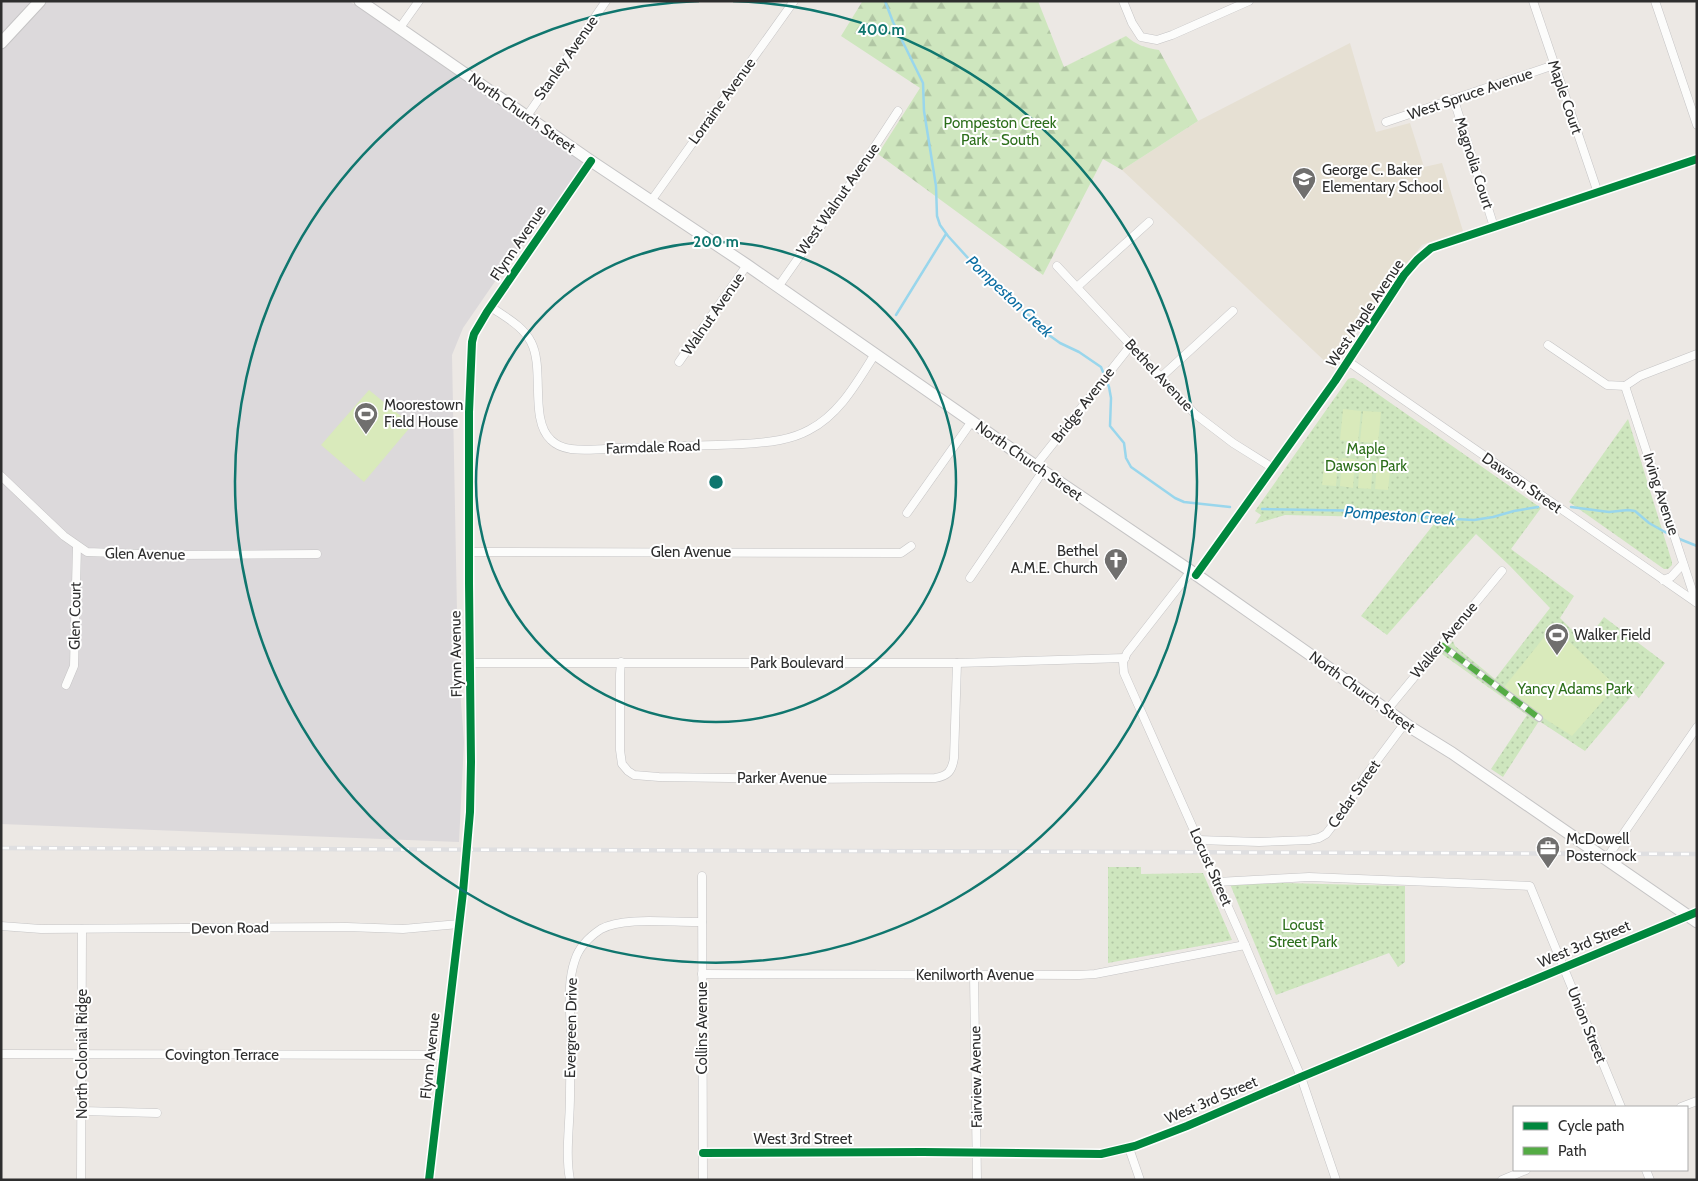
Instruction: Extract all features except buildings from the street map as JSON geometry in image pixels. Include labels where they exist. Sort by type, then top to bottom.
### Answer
[{"type":"main road","points":[[1,43],[40,1]]},
{"type":"main road","name":"North Church Street","points":[[360,1],[1194,573],[1405,723],[1694,917]]},
{"type":"street","points":[[399,29],[419,1]]},
{"type":"street","name":"Stanley Avenue","points":[[527,116],[606,1]]},
{"type":"street","name":"Lorraine Avenue","points":[[650,201],[794,1]]},
{"type":"street","points":[[1123,1],[1136,30],[1142,37],[1157,40],[1248,1]]},
{"type":"street","name":"Maple Court","points":[[1533,1],[1598,193]]},
{"type":"street","points":[[1655,1],[1697,125]]},
{"type":"street","name":"West Spruce Avenue","points":[[1386,122],[1554,65]]},
{"type":"street","name":"Magnolia Court","points":[[1454,100],[1494,227]]},
{"type":"street","name":"West Walnut Avenue","points":[[778,287],[898,112]]},
{"type":"street","name":"West Maple Avenue","points":[[1194,573],[1273,468],[1349,362],[1395,289],[1417,260],[1431,248],[1697,159]]},
{"type":"street","name":"Flynn Avenue","points":[[429,1180],[459,924],[471,796],[470,357],[474,334],[591,161]]},
{"type":"street","points":[[1077,287],[1149,222]]},
{"type":"street","name":"Walnut Avenue","points":[[679,362],[747,265]]},
{"type":"street","name":"Bethel Avenue","points":[[1057,266],[1202,421],[1233,444],[1273,468]]},
{"type":"street","name":"Farmdale Road","points":[[491,307],[519,326],[531,342],[536,360],[538,401],[542,428],[552,442],[570,449],[771,442],[790,438],[815,426],[830,415],[850,393],[875,354]]},
{"type":"street","points":[[1160,377],[1233,311]]},
{"type":"street","name":"Bridge Avenue","points":[[970,578],[1039,468],[1131,345]]},
{"type":"street","points":[[1548,345],[1607,385],[1625,386],[1640,376],[1697,354]]},
{"type":"street","name":"Dawson Street","points":[[1349,362],[1696,603]]},
{"type":"street","name":"Irving Avenue","points":[[1625,386],[1696,603]]},
{"type":"street","points":[[907,513],[972,421]]},
{"type":"street","name":"Glen Avenue","points":[[1,476],[77,546],[87,552],[168,555],[317,554]]},
{"type":"street","name":"Glen Court","points":[[66,685],[74,666],[77,546]]},
{"type":"street","name":"Glen Avenue","points":[[469,552],[901,553],[911,546]]},
{"type":"street","points":[[1663,580],[1672,577],[1683,564]]},
{"type":"street","name":"Walker Avenue","points":[[1387,710],[1502,570]]},
{"type":"street","points":[[1124,658],[1135,642],[1194,573]]},
{"type":"street","points":[[1440,644],[1539,718]]},
{"type":"street","name":"Park Boulevard","points":[[470,663],[956,663],[1124,658]]},
{"type":"street","name":"Locust Street","points":[[1124,658],[1123,667],[1126,680],[1245,945],[1301,1077],[1336,1180]]},
{"type":"street","name":"Parker Avenue","points":[[621,662],[620,750],[622,764],[634,775],[659,777],[788,778],[941,777],[946,775],[951,771],[954,758],[956,663]]},
{"type":"street","name":"Cedar Street","points":[[1198,840],[1259,842],[1319,838],[1326,834],[1343,812],[1364,778],[1405,723]]},
{"type":"street","points":[[1606,859],[1697,727]]},
{"type":"street","name":"Collins Avenue","points":[[702,876],[703,1180]]},
{"type":"street","name":"Union Street","points":[[1217,882],[1309,877],[1530,886],[1621,1106]]},
{"type":"street","name":"West 3rd Street","points":[[702,1153],[977,1152],[1101,1154],[1129,1148],[1187,1126],[1564,967],[1694,917]]},
{"type":"street","name":"Evergreen Drive","points":[[570,1180],[570,995],[572,969],[578,953],[588,938],[602,928],[620,923],[702,922]]},
{"type":"street","name":"Devon Road","points":[[1,926],[41,930],[402,929],[459,924]]},
{"type":"street","name":"North Colonial Ridge","points":[[81,1180],[82,929]]},
{"type":"street","name":"Kenilworth Avenue","points":[[702,974],[1095,974],[1245,945]]},
{"type":"street","name":"Fairview Avenue","points":[[974,975],[978,1180]]},
{"type":"street","name":"Covington Terrace","points":[[1,1054],[443,1055]]},
{"type":"street","points":[[1684,1106],[1697,1101]]},
{"type":"street","points":[[82,1111],[157,1113]]},
{"type":"street","points":[[1129,1148],[1140,1180]]},
{"type":"street","points":[[1502,1180],[1524,1171]]},
{"type":"shaded area","points":[[1,1],[349,1],[591,161],[507,264],[463,328],[452,355],[458,663],[464,742],[459,842],[1,824]]},
{"type":"shaded area","name":"George C. Baker Elementary School","points":[[1350,43],[1376,132],[1410,123],[1424,167],[1442,163],[1463,231],[1422,245],[1379,296],[1333,369],[1122,170],[1198,121]]},
{"type":"green space","name":"Pompeston Creek Park - South","points":[[860,1],[1038,1],[1064,67],[1126,36],[1141,46],[1159,50],[1198,121],[1122,170],[1103,159],[1043,275],[878,154],[920,88],[841,36],[862,2]]},
{"type":"green space","name":"Maple Dawson Park","points":[[1351,378],[1362,383],[1541,508],[1511,549],[1574,596],[1560,618],[1585,643],[1604,617],[1665,663],[1639,698],[1634,693],[1585,751],[1539,721],[1503,777],[1491,769],[1527,715],[1442,654],[1453,641],[1455,646],[1495,679],[1550,608],[1476,534],[1387,635],[1361,616],[1434,524],[1377,517],[1285,515],[1255,524],[1261,515],[1255,511],[1348,379]]},
{"type":"green space","name":"Moorestown Field House","points":[[369,390],[412,425],[364,482],[321,445]]},
{"type":"green space","points":[[1343,409],[1361,411],[1358,442],[1340,440]]},
{"type":"green space","points":[[1363,411],[1381,412],[1378,443],[1360,442]]},
{"type":"green space","points":[[1628,419],[1672,562],[1668,569],[1664,569],[1569,502]]},
{"type":"green space","points":[[1325,457],[1338,458],[1336,486],[1322,485]]},
{"type":"green space","points":[[1342,458],[1355,459],[1353,488],[1340,486]]},
{"type":"green space","points":[[1360,460],[1373,461],[1371,489],[1358,488]]},
{"type":"green space","points":[[1377,461],[1391,462],[1388,490],[1375,489]]},
{"type":"green space","name":"Walker Field","points":[[1553,626],[1616,686],[1572,736],[1501,691]]},
{"type":"green space","name":"Locust Street Park","points":[[1108,867],[1141,867],[1141,874],[1203,873],[1232,940],[1108,963]]},
{"type":"green space","name":"Locust Street Park","points":[[1282,883],[1405,886],[1405,962],[1398,967],[1389,953],[1276,995],[1230,884]]},
{"type":"waterway","name":"Pompeston Creek","points":[[885,1],[893,22],[923,83],[924,111],[936,186],[937,216],[940,225],[987,279],[1033,319],[1046,333],[1101,367],[1111,398],[1110,426],[1124,443],[1126,458],[1131,467],[1175,498],[1184,502],[1230,507]]},
{"type":"waterway","points":[[896,315],[946,234]]},
{"type":"waterway","name":"Pompeston Creek","points":[[1262,509],[1376,511],[1434,518],[1474,520],[1538,507]]},
{"type":"waterway","name":"Pompeston Creek","points":[[1571,507],[1609,512],[1635,511],[1649,523],[1672,536]]},
{"type":"waterway","name":"Pompeston Creek","points":[[1677,538],[1697,546]]},
{"type":"railway","points":[[1,848],[1697,854]]},
{"type":"marked path","points":[[1440,644],[1539,718]]},
{"type":"cycle path","points":[[1196,575],[1335,381],[1404,275],[1431,248],[1697,159]]},
{"type":"cycle path","points":[[429,1180],[463,892],[470,812],[469,412],[472,342],[474,334],[487,312],[591,161]]},
{"type":"cycle path","points":[[703,1153],[923,1152],[1101,1154],[1135,1146],[1187,1126],[1697,912]]},
{"type":"place","name":"George C. Baker Elementary School","points":[[1304,200]]},
{"type":"place","name":"Moorestown Field House","points":[[366,435]]},
{"type":"place","name":"Bethel A.M.E. Church","points":[[1116,581]]},
{"type":"place","name":"Walker Field","points":[[1557,656]]},
{"type":"place","name":"McDowell Posternock","points":[[1548,869]]},
{"type":"park label","name":"Yancy Adams Park","points":[[1575,689]]}]
